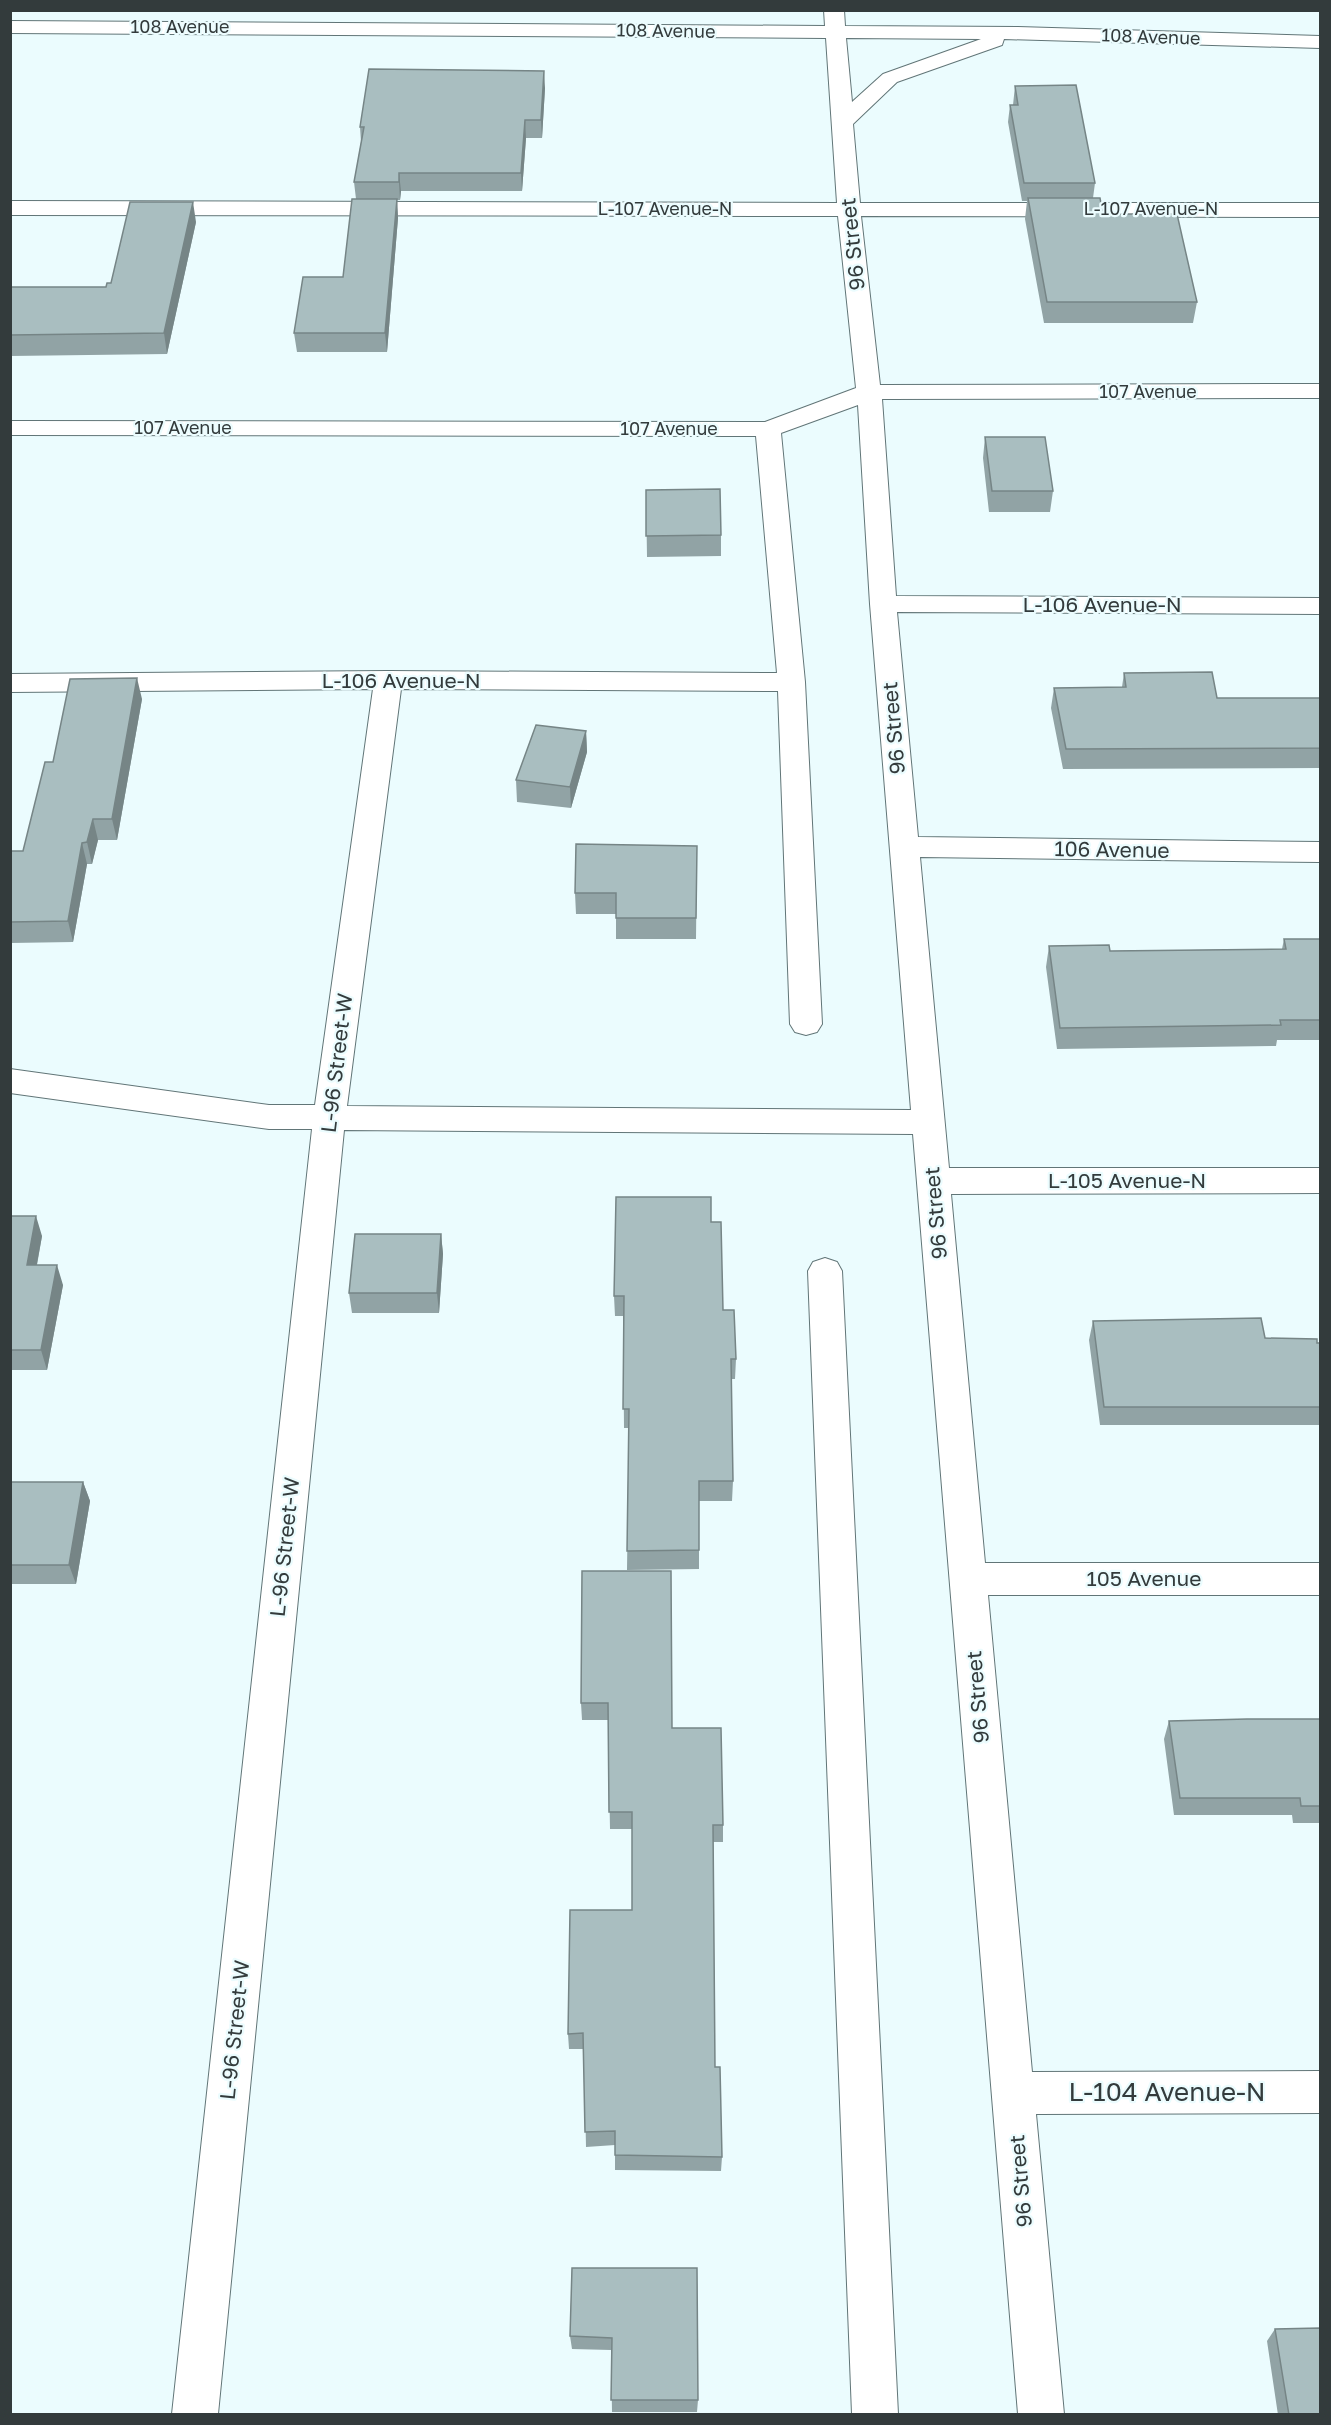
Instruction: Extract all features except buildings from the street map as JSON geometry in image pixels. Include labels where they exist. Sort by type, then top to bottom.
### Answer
[{"type":"street","name":"96 Street","points":[[834,10],[841,124],[869,393],[883,604],[1041,2415]]},
{"type":"street","name":"108 Avenue","points":[[10,27],[362,19],[836,33],[1018,33],[1320,42]]},
{"type":"street","points":[[841,124],[890,78],[1018,33]]},
{"type":"street","name":"L-107 Avenue-N","points":[[10,208],[1320,210]]},
{"type":"street","name":"107 Avenue","points":[[10,428],[768,429],[869,393],[1320,391]]},
{"type":"street","points":[[768,429],[791,682],[806,1024]]},
{"type":"street","name":"L-106 Avenue-N","points":[[883,604],[1320,606]]},
{"type":"street","name":"L-106 Avenue-N","points":[[10,683],[388,680],[791,682]]},
{"type":"street","name":"L-96 Street-W","points":[[195,2415],[329,1119],[388,680]]},
{"type":"street","name":"106 Avenue","points":[[904,847],[1320,852]]},
{"type":"street","points":[[10,1081],[269,1117],[928,1122]]},
{"type":"street","name":"L-105 Avenue-N","points":[[933,1181],[1320,1180]]},
{"type":"street","points":[[825,1271],[875,2415]]},
{"type":"street","name":"105 Avenue","points":[[968,1579],[1320,1579]]},
{"type":"street","name":"L-104 Avenue-N","points":[[1013,2093],[1320,2092]]}]
